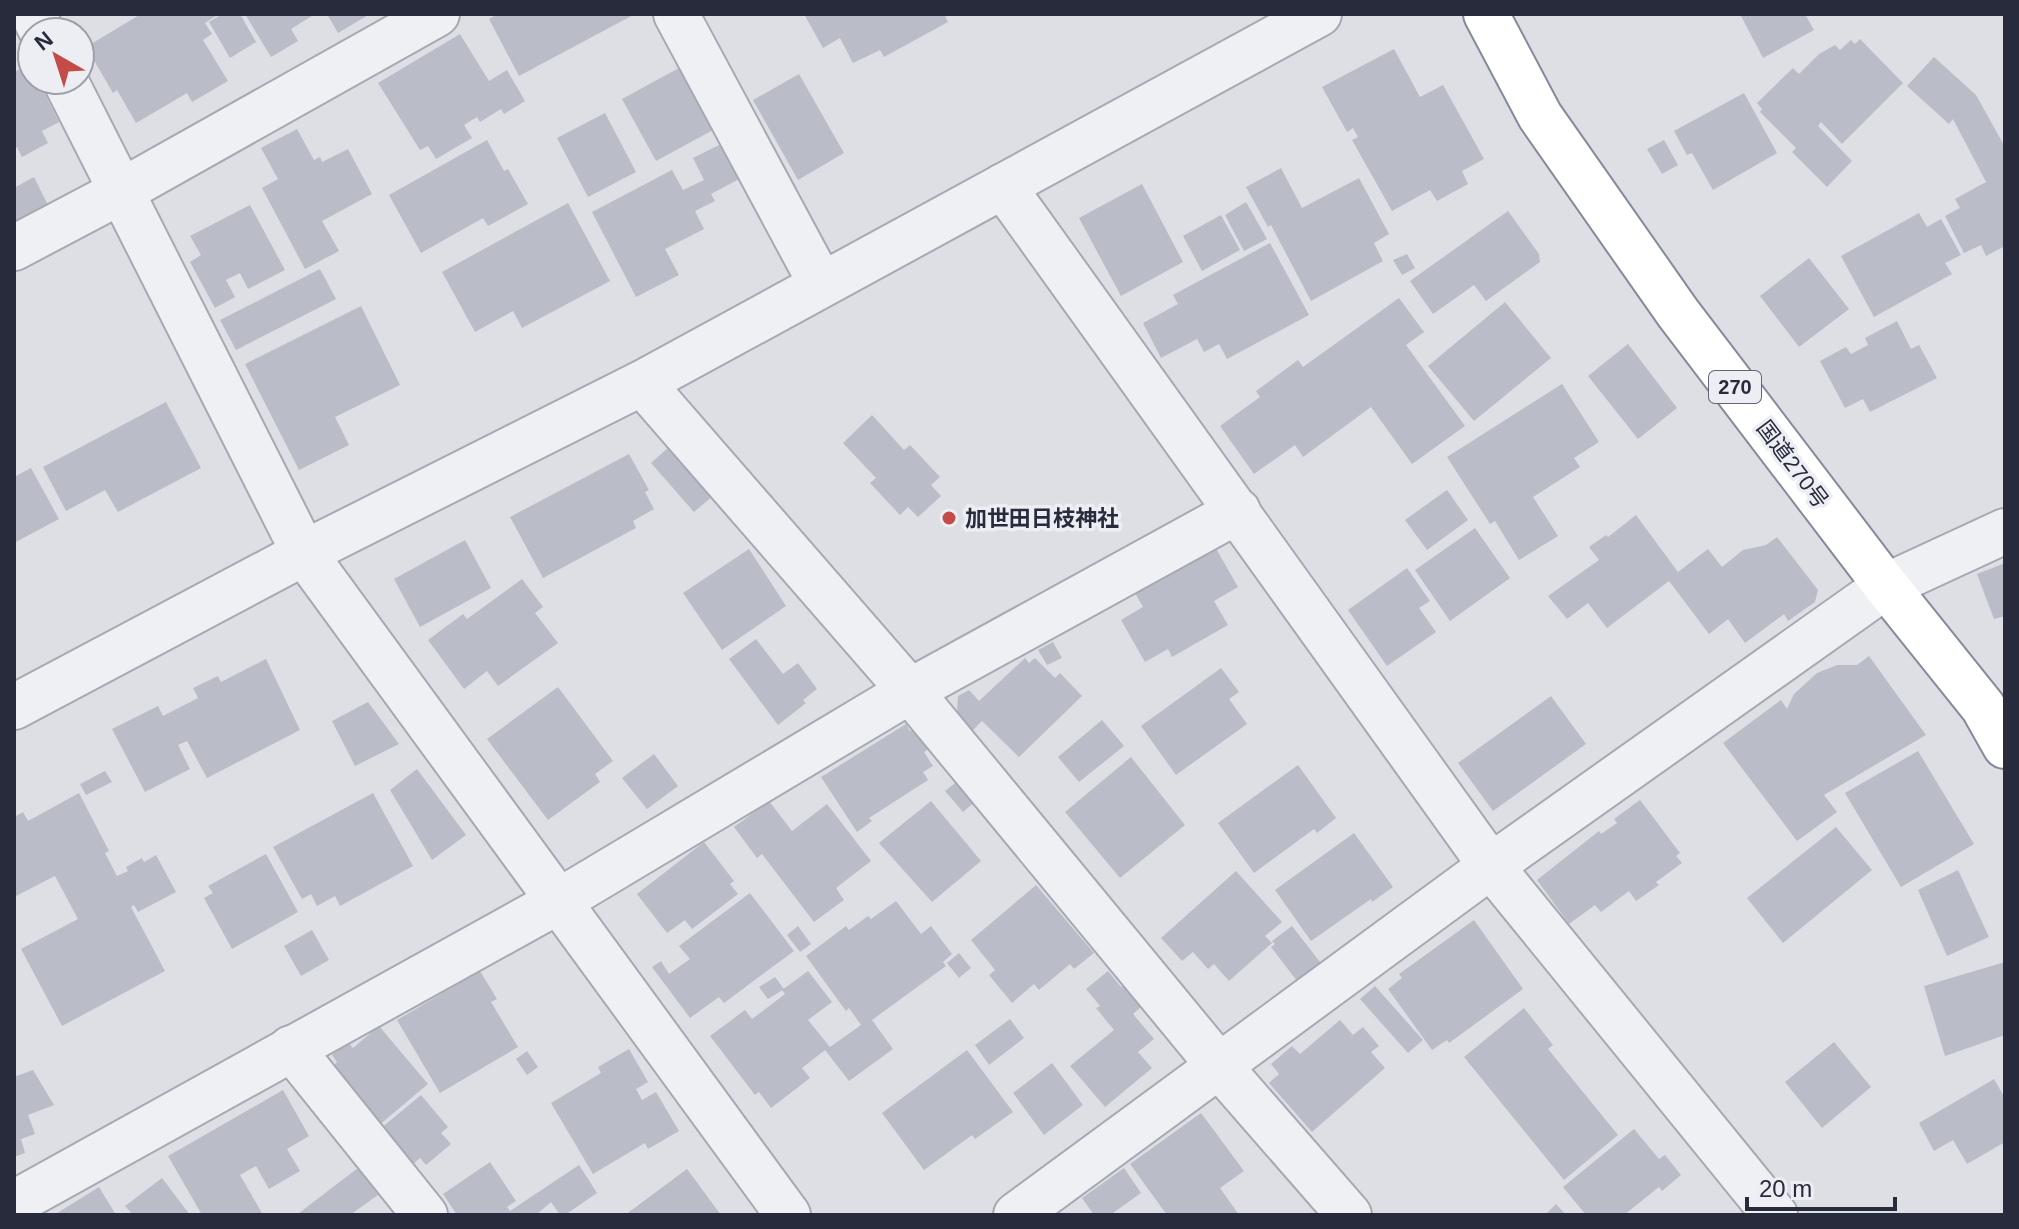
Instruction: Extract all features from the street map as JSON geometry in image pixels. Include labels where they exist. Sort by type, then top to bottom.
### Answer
[{"type":"highway","name":"国道270号","points":[[1486,14],[1540,116],[1678,313],[1886,586],[1983,707],[2005,746]]},
{"type":"street","points":[[14,248],[437,14]]},
{"type":"street","points":[[676,14],[821,284]]},
{"type":"street","points":[[14,707],[304,553],[642,383],[1319,14]]},
{"type":"street","points":[[73,96],[304,553],[788,1215]]},
{"type":"street","points":[[1003,186],[1491,866],[1775,1215]]},
{"type":"street","points":[[642,383],[910,691],[1220,1067],[1349,1215]]},
{"type":"street","points":[[14,1203],[559,901],[910,691],[1238,511]]},
{"type":"street","points":[[1016,1215],[1491,866],[1886,586],[2005,531]]},
{"type":"street","points":[[291,1048],[425,1215]]},
{"type":"building","points":[[141,14],[219,14],[205,23],[212,34],[203,40],[228,81],[192,102],[187,93],[136,123],[117,90],[113,93],[96,64],[96,41]]},
{"type":"building","points":[[222,14],[240,14],[256,42],[230,58],[209,22]]},
{"type":"building","points":[[245,14],[315,14],[291,29],[298,41],[271,57]]},
{"type":"building","points":[[327,14],[370,14],[338,33]]},
{"type":"building","points":[[498,14],[635,14],[519,76],[489,19]]},
{"type":"building","points":[[804,14],[944,14],[948,22],[884,57],[880,50],[853,63],[840,38],[823,48]]},
{"type":"building","points":[[1740,14],[1805,14],[1814,30],[1763,58]]},
{"type":"building","points":[[460,34],[489,81],[507,70],[525,101],[504,114],[501,109],[480,122],[477,117],[464,125],[472,138],[436,159],[428,146],[420,150],[378,83]]},
{"type":"building","points":[[1860,39],[1903,83],[1842,144],[1821,122],[1818,126],[1852,161],[1827,187],[1792,152],[1796,148],[1760,112],[1762,109],[1757,103],[1793,68],[1799,74],[1819,54],[1835,45],[1840,50],[1851,40],[1855,44]]},
{"type":"building","points":[[1394,49],[1420,97],[1443,85],[1484,159],[1462,171],[1468,184],[1437,201],[1430,190],[1392,211],[1352,140],[1358,137],[1353,128],[1347,132],[1322,87]]},
{"type":"building","points":[[1934,57],[1976,95],[2005,147],[2005,246],[1986,256],[1981,245],[1964,253],[1945,216],[1960,208],[1955,199],[1986,182],[1953,119],[1949,124],[1907,86]]},
{"type":"building","points":[[679,68],[713,130],[656,161],[622,99]]},
{"type":"building","points":[[14,72],[16,96],[46,96],[59,122],[42,131],[48,143],[22,157],[17,147],[14,149]]},
{"type":"building","points":[[799,74],[844,153],[798,180],[753,100]]},
{"type":"building","points":[[1744,93],[1777,153],[1713,190],[1692,153],[1687,155],[1674,131]]},
{"type":"building","points":[[605,113],[636,172],[588,197],[557,138]]},
{"type":"building","points":[[297,129],[314,160],[320,157],[322,162],[348,149],[372,194],[322,221],[339,251],[305,269],[262,188],[278,179],[261,148]]},
{"type":"building","points":[[487,140],[504,171],[508,169],[528,204],[488,226],[483,218],[421,253],[389,195]]},
{"type":"building","points":[[1664,140],[1678,165],[1662,174],[1647,149]]},
{"type":"building","points":[[725,142],[743,177],[711,194],[715,201],[695,211],[704,229],[665,249],[679,275],[636,297],[592,212],[672,170],[683,190],[704,180],[693,158]]},
{"type":"building","points":[[1281,168],[1302,208],[1359,178],[1389,234],[1374,243],[1383,261],[1311,301],[1271,225],[1268,227],[1246,187]]},
{"type":"building","points":[[34,177],[50,209],[14,227],[14,188]]},
{"type":"building","points":[[1142,184],[1183,262],[1121,296],[1079,218]]},
{"type":"building","points":[[1246,202],[1267,239],[1244,251],[1225,215]]},
{"type":"building","points":[[568,203],[610,281],[522,328],[513,311],[475,332],[442,272]]},
{"type":"building","points":[[250,205],[285,270],[248,289],[240,273],[226,280],[235,297],[215,308],[190,262],[201,255],[190,236]]},
{"type":"building","points":[[1508,211],[1539,254],[1540,262],[1486,301],[1474,285],[1433,314],[1410,281]]},
{"type":"building","points":[[1919,213],[1927,227],[1941,219],[1961,255],[1945,263],[1952,274],[1874,317],[1841,256]]},
{"type":"building","points":[[1221,215],[1240,250],[1202,271],[1183,236]]},
{"type":"building","points":[[1270,243],[1309,315],[1227,359],[1219,344],[1204,352],[1197,339],[1161,358],[1143,323],[1178,304],[1173,295]]},
{"type":"building","points":[[1407,254],[1415,268],[1402,275],[1393,260]]},
{"type":"building","points":[[1809,258],[1849,309],[1799,347],[1760,296]]},
{"type":"building","points":[[320,269],[336,299],[236,350],[220,320]]},
{"type":"building","points":[[1399,298],[1424,332],[1406,345],[1465,426],[1412,464],[1371,407],[1303,457],[1295,445],[1254,474],[1220,426],[1260,397],[1256,391],[1298,360],[1303,367]]},
{"type":"building","points":[[1505,302],[1551,358],[1474,421],[1428,366]]},
{"type":"building","points":[[361,306],[400,385],[335,417],[349,445],[299,470],[245,364]]},
{"type":"building","points":[[1897,321],[1911,349],[1919,345],[1937,378],[1870,412],[1863,399],[1845,408],[1820,361],[1846,347],[1851,354],[1868,345],[1865,338]]},
{"type":"building","points":[[1628,344],[1677,408],[1638,439],[1588,376]]},
{"type":"building","points":[[1562,384],[1599,442],[1574,458],[1580,467],[1533,497],[1558,536],[1519,560],[1495,521],[1490,524],[1447,457]]},
{"type":"building","points":[[166,402],[201,468],[118,512],[105,490],[66,511],[43,467]]},
{"type":"building","points":[[872,415],[904,450],[910,445],[940,477],[931,485],[941,496],[918,517],[908,507],[900,515],[870,483],[876,478],[843,443]]},
{"type":"building","points":[[670,446],[714,495],[694,512],[651,463]]},
{"type":"building","points":[[629,454],[649,490],[645,492],[654,509],[633,521],[636,528],[543,578],[510,517]]},
{"type":"building","points":[[31,468],[59,519],[14,543],[14,477]]},
{"type":"building","points":[[1447,490],[1468,520],[1427,550],[1405,520]]},
{"type":"building","points":[[1636,515],[1678,572],[1708,549],[1722,567],[1743,550],[1766,545],[1777,537],[1818,590],[1815,602],[1788,621],[1784,614],[1745,643],[1728,619],[1709,634],[1669,581],[1607,628],[1588,603],[1567,619],[1548,596],[1599,560],[1589,547],[1606,535],[1608,537]]},
{"type":"building","points":[[1475,528],[1510,578],[1450,621],[1415,570]]},
{"type":"building","points":[[465,540],[491,588],[420,627],[394,579]]},
{"type":"building","points":[[1214,545],[1238,587],[1214,601],[1228,625],[1172,657],[1168,649],[1145,662],[1121,620],[1143,607],[1134,591]]},
{"type":"building","points":[[749,549],[786,606],[722,650],[683,593]]},
{"type":"building","points":[[2005,563],[2005,616],[1994,619],[1977,574]]},
{"type":"building","points":[[1407,568],[1430,601],[1419,608],[1436,632],[1387,666],[1348,610]]},
{"type":"building","points":[[522,579],[543,607],[535,613],[558,643],[498,686],[487,671],[464,689],[428,640],[463,614],[467,619]]},
{"type":"building","points":[[756,639],[783,674],[798,663],[817,689],[803,700],[806,703],[778,725],[729,659]]},
{"type":"building","points":[[1053,642],[1062,658],[1047,665],[1038,650]]},
{"type":"building","points":[[1869,656],[1926,735],[1824,795],[1837,812],[1797,841],[1723,743],[1781,700],[1787,709],[1794,694],[1817,673],[1837,665],[1857,665]]},
{"type":"building","points":[[1025,658],[1029,663],[1035,658],[1055,678],[1060,673],[1082,696],[1019,757],[982,721],[972,731],[957,712],[958,696],[969,690],[979,701]]},
{"type":"building","points":[[266,659],[300,730],[207,778],[187,741],[178,745],[190,769],[145,792],[112,729],[158,706],[163,716],[198,698],[193,688],[218,676],[221,682]]},
{"type":"building","points":[[1221,668],[1239,692],[1229,699],[1247,724],[1176,775],[1141,726]]},
{"type":"building","points":[[558,687],[613,761],[595,774],[600,782],[548,820],[487,739]]},
{"type":"building","points":[[1551,696],[1586,744],[1493,811],[1458,763]]},
{"type":"building","points":[[368,702],[399,744],[355,766],[332,721]]},
{"type":"building","points":[[1102,720],[1124,746],[1079,782],[1058,757]]},
{"type":"building","points":[[906,724],[910,731],[917,727],[930,748],[924,752],[933,766],[923,772],[928,780],[869,818],[872,821],[857,832],[821,777]]},
{"type":"building","points":[[1918,751],[1974,844],[1901,887],[1845,793]]},
{"type":"building","points":[[654,754],[678,786],[647,809],[622,778]]},
{"type":"building","points":[[1131,757],[1185,825],[1120,878],[1065,812]]},
{"type":"building","points":[[1298,765],[1336,818],[1317,833],[1314,829],[1254,873],[1218,823]]},
{"type":"building","points":[[417,769],[466,835],[432,860],[390,790]]},
{"type":"building","points":[[105,771],[112,782],[86,795],[80,784]]},
{"type":"building","points":[[959,780],[976,801],[963,812],[945,791]]},
{"type":"building","points":[[79,793],[109,851],[105,853],[117,876],[142,858],[144,862],[156,855],[176,892],[138,912],[134,905],[131,907],[165,971],[62,1026],[21,949],[78,919],[55,876],[14,897],[14,817],[23,812],[28,821]]},
{"type":"building","points":[[373,793],[413,866],[340,906],[335,896],[317,906],[311,894],[302,899],[273,847]]},
{"type":"building","points":[[1640,800],[1680,853],[1676,856],[1682,863],[1636,901],[1629,891],[1601,912],[1595,905],[1569,924],[1537,880],[1599,831],[1601,834],[1617,823],[1614,819]]},
{"type":"building","points":[[769,801],[792,831],[827,804],[871,861],[836,888],[844,900],[814,922],[762,854],[757,858],[734,827]]},
{"type":"building","points":[[931,801],[981,861],[932,902],[879,843]]},
{"type":"building","points":[[1836,827],[1872,870],[1783,943],[1747,898]]},
{"type":"building","points":[[1354,833],[1393,887],[1311,941],[1275,890]]},
{"type":"building","points":[[704,842],[734,881],[730,884],[738,894],[692,929],[685,920],[667,933],[637,894]]},
{"type":"building","points":[[266,854],[298,912],[232,949],[204,898],[213,893],[208,886]]},
{"type":"building","points":[[1958,870],[1989,937],[1947,956],[1918,890]]},
{"type":"building","points":[[1236,871],[1282,922],[1265,936],[1272,943],[1229,981],[1214,964],[1208,969],[1193,952],[1182,961],[1161,938]]},
{"type":"building","points":[[1036,885],[1094,953],[1074,969],[1070,964],[1039,990],[1034,984],[1012,1003],[989,975],[995,970],[971,940]]},
{"type":"building","points":[[750,893],[794,951],[724,1003],[719,997],[690,1018],[652,967],[661,961],[669,974],[690,959],[679,946]]},
{"type":"building","points":[[896,901],[921,934],[931,926],[952,954],[943,962],[946,966],[872,1020],[893,1049],[849,1081],[825,1050],[802,1068],[810,1078],[771,1108],[759,1092],[755,1095],[710,1036],[745,1010],[752,1019],[785,994],[782,990],[808,971],[832,1002],[808,1020],[830,1047],[861,1025],[849,1008],[846,1011],[806,956],[846,926],[849,930],[868,916],[871,919]]},
{"type":"building","points":[[1474,920],[1523,989],[1449,1043],[1447,1040],[1432,1050],[1388,989],[1402,978],[1399,974]]},
{"type":"building","points":[[798,926],[811,944],[800,952],[787,935]]},
{"type":"building","points":[[1292,926],[1320,962],[1297,981],[1271,947],[1275,944],[1272,941]]},
{"type":"building","points":[[312,930],[329,960],[301,976],[284,946]]},
{"type":"building","points":[[959,953],[971,968],[959,978],[947,963]]},
{"type":"building","points":[[2005,962],[2005,1035],[1945,1056],[1924,986]]},
{"type":"building","points":[[480,971],[497,999],[491,1002],[518,1047],[440,1093],[397,1020]]},
{"type":"building","points":[[1108,971],[1121,987],[1126,984],[1143,1005],[1133,1014],[1154,1039],[1138,1052],[1152,1068],[1105,1107],[1070,1066],[1114,1030],[1096,1008],[1100,1006],[1086,989]]},
{"type":"building","points":[[775,977],[784,989],[768,999],[759,987]]},
{"type":"building","points":[[1375,986],[1423,1040],[1408,1053],[1360,999]]},
{"type":"building","points":[[1524,1008],[1553,1045],[1548,1049],[1618,1135],[1564,1180],[1464,1057]]},
{"type":"building","points":[[1010,1019],[1024,1038],[989,1065],[975,1045]]},
{"type":"building","points":[[1340,1020],[1353,1035],[1363,1027],[1379,1046],[1371,1052],[1385,1068],[1312,1132],[1269,1083],[1279,1074],[1271,1064],[1292,1046],[1300,1054]]},
{"type":"building","points":[[379,1026],[428,1084],[378,1126],[330,1069],[337,1062],[332,1055],[348,1042],[353,1048]]},
{"type":"building","points":[[1834,1042],[1871,1087],[1822,1128],[1785,1082]]},
{"type":"building","points":[[629,1049],[648,1082],[636,1089],[642,1100],[656,1092],[679,1131],[648,1149],[645,1143],[593,1174],[551,1103],[601,1073],[598,1067]]},
{"type":"building","points":[[967,1050],[1013,1112],[975,1139],[972,1135],[924,1170],[882,1113]]},
{"type":"building","points":[[527,1051],[538,1067],[527,1075],[516,1059]]},
{"type":"building","points":[[1052,1063],[1083,1105],[1044,1135],[1013,1093]]},
{"type":"building","points":[[33,1070],[54,1105],[28,1115],[35,1134],[21,1139],[25,1153],[14,1157],[14,1077]]},
{"type":"building","points":[[1994,1079],[2005,1098],[2005,1142],[1967,1164],[1953,1140],[1934,1151],[1919,1123]]},
{"type":"building","points":[[283,1090],[309,1136],[287,1149],[300,1171],[269,1189],[256,1166],[240,1175],[263,1215],[202,1215],[168,1156]]},
{"type":"building","points":[[421,1095],[448,1127],[441,1133],[451,1144],[426,1165],[420,1158],[411,1166],[380,1129]]},
{"type":"building","points":[[1201,1113],[1244,1171],[1220,1188],[1239,1215],[1167,1215],[1130,1164]]},
{"type":"building","points":[[1634,1129],[1659,1159],[1665,1155],[1681,1175],[1662,1191],[1659,1187],[1624,1215],[1586,1215],[1563,1187]]},
{"type":"building","points":[[490,1162],[516,1201],[507,1207],[510,1211],[579,1165],[597,1193],[565,1215],[560,1215],[551,1202],[536,1215],[457,1215],[443,1194]]},
{"type":"building","points":[[358,1168],[378,1195],[350,1215],[300,1215],[299,1213]]},
{"type":"building","points":[[1124,1168],[1141,1193],[1110,1215],[1094,1215],[1082,1198]]},
{"type":"building","points":[[687,1169],[721,1215],[625,1215]]},
{"type":"building","points":[[162,1178],[190,1215],[133,1215],[125,1206]]},
{"type":"building","points":[[99,1187],[116,1215],[54,1215]]},
{"type":"building","points":[[1556,1204],[1566,1215],[1545,1215]]},
{"type":"place","name":"加世田日枝神社","points":[[949,518]]}]
